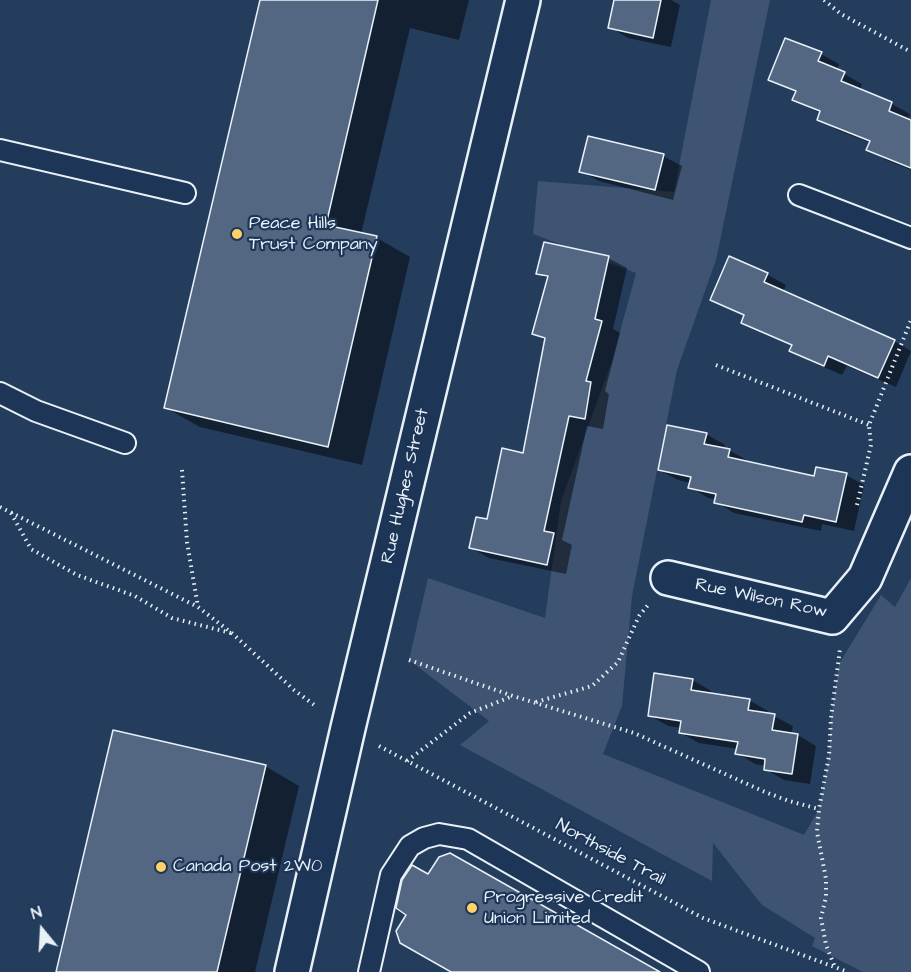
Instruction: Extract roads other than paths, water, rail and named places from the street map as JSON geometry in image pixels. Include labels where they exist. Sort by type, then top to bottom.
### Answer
[{"type":"street","name":"Rue Hughes Street","points":[[298,970],[351,716],[523,0]]},
{"type":"street","name":"Rue Wilson Row","points":[[668,578],[831,617],[865,578],[911,472]]},
{"type":"lane","points":[[0,150],[185,193]]},
{"type":"lane","points":[[799,195],[911,238]]},
{"type":"lane","points":[[0,393],[36,411],[125,443]]},
{"type":"lane","points":[[369,972],[391,875],[410,846],[424,838],[439,834],[468,839],[699,972]]},
{"type":"place","name":"Peace Hills Trust Company","points":[[237,234]]},
{"type":"place","name":"Canada Post 2W0","points":[[161,867]]},
{"type":"place","name":"Progressive Credit Union Limited","points":[[472,908]]}]
